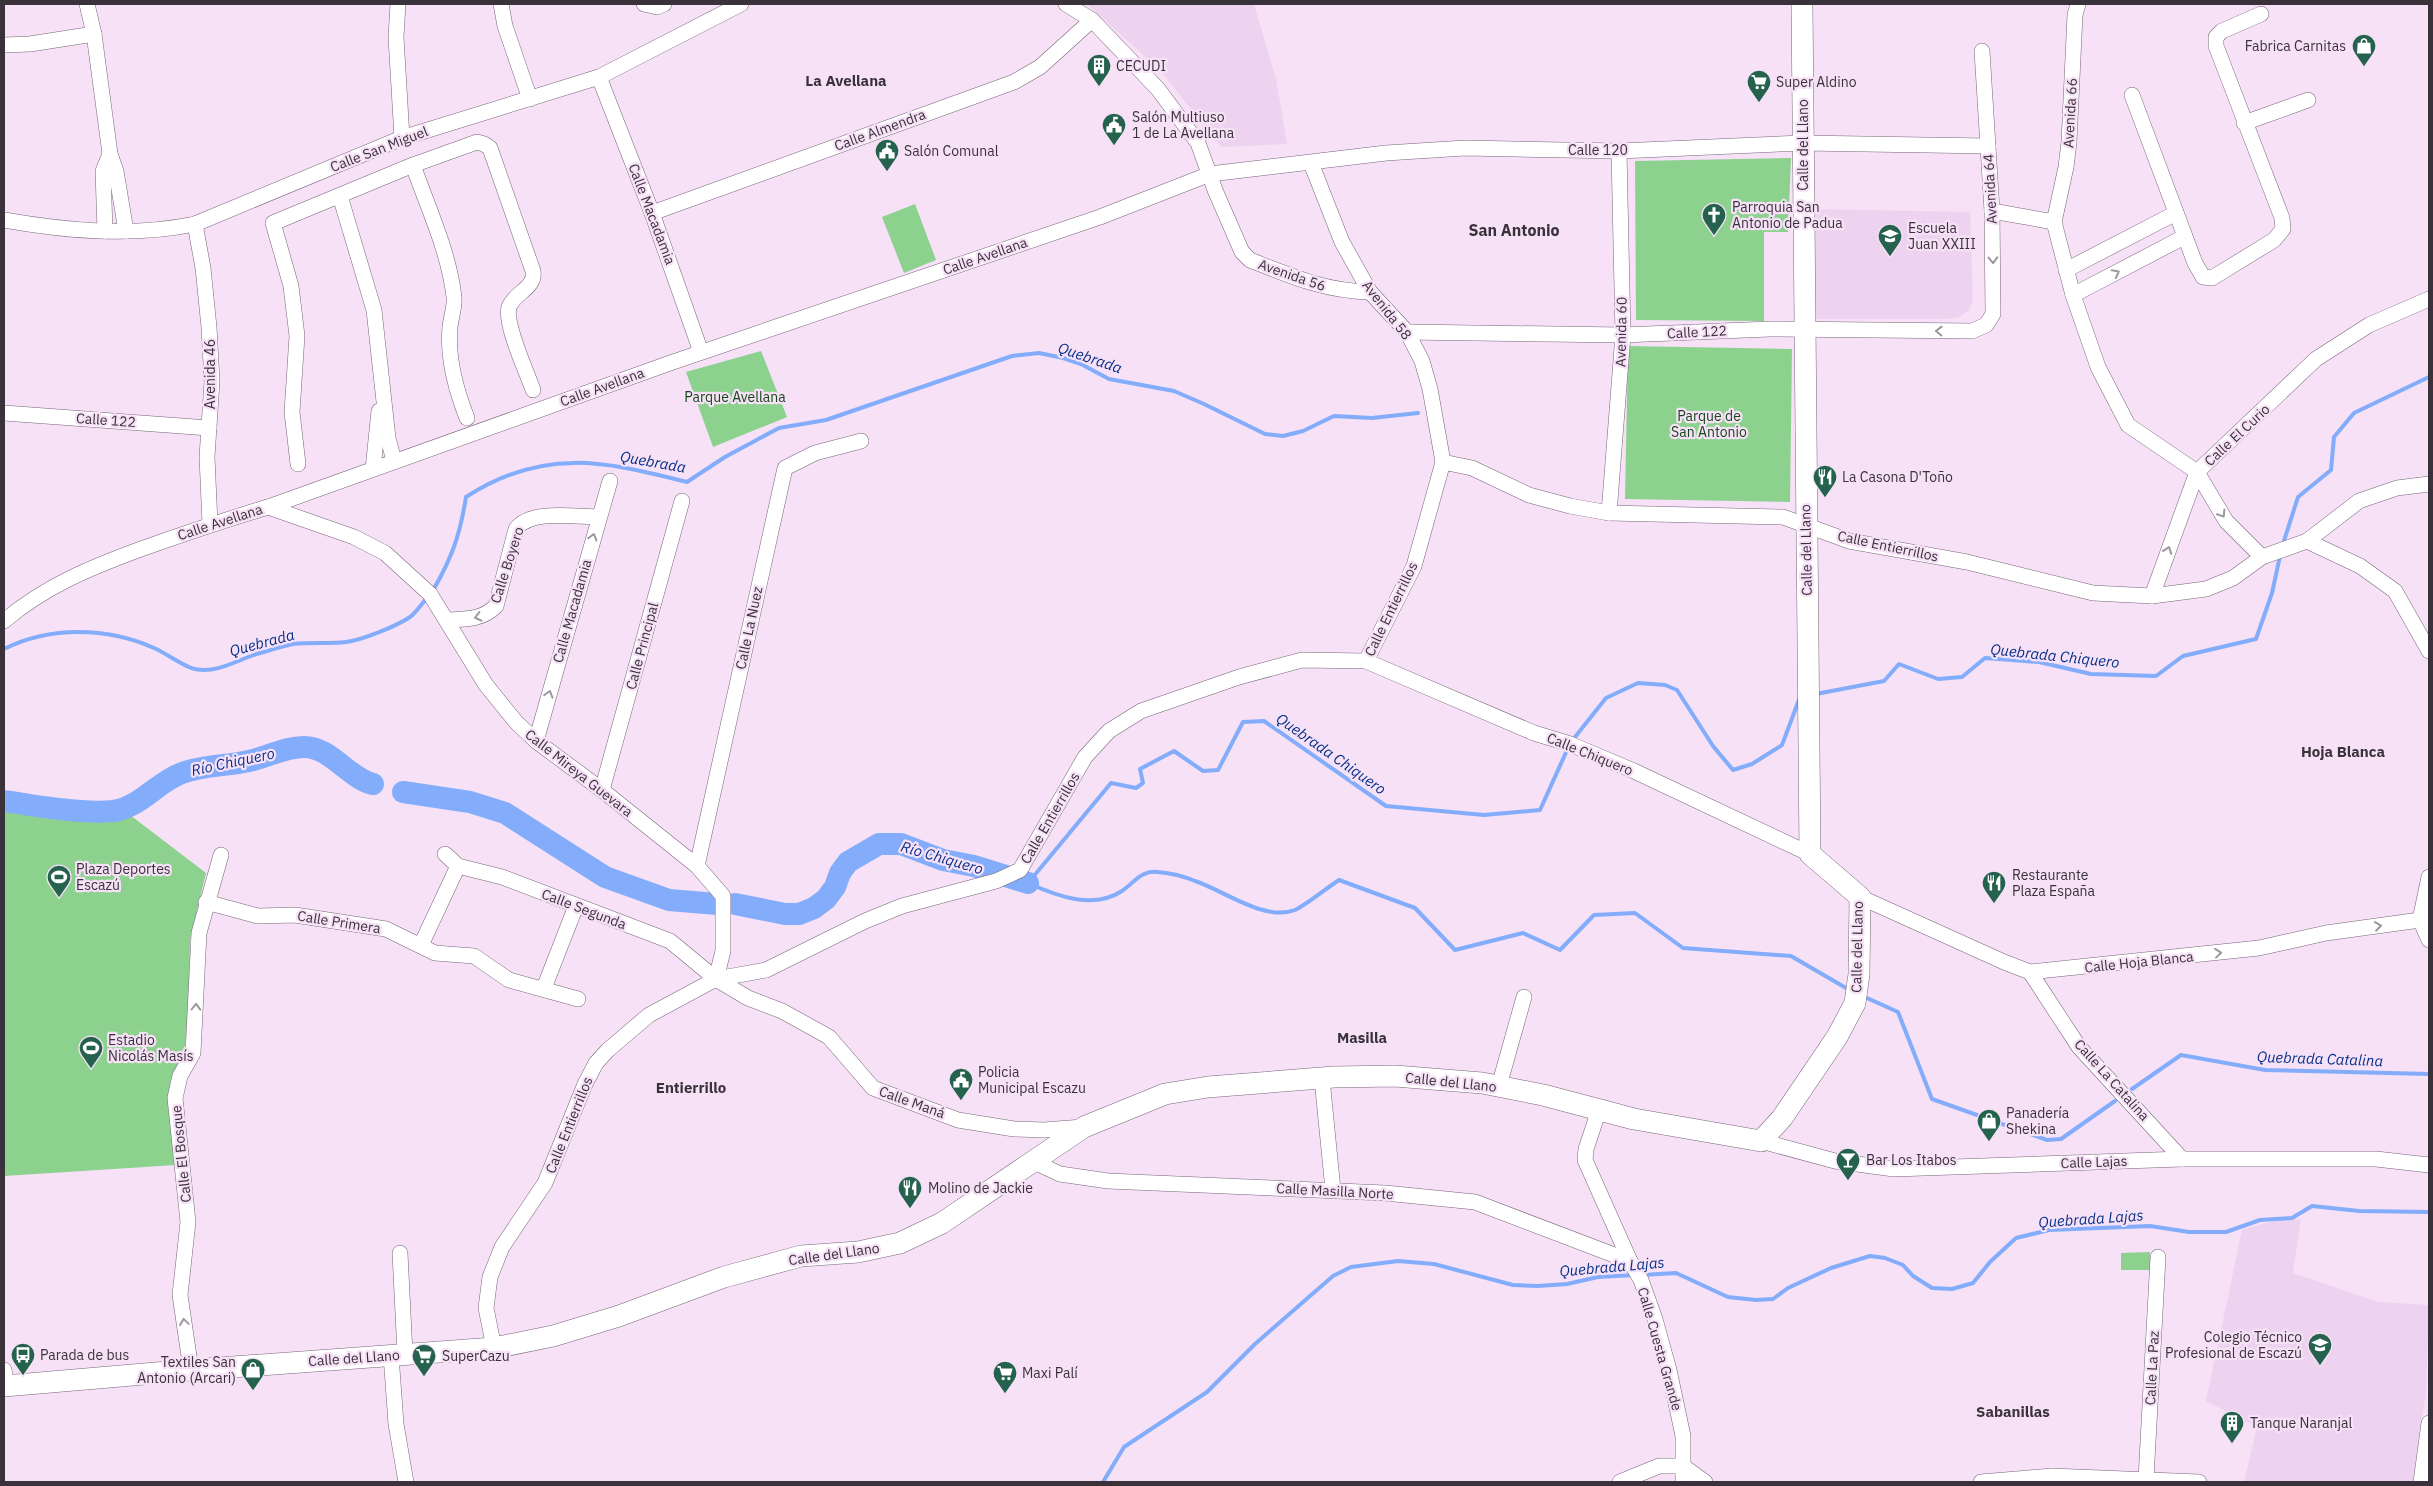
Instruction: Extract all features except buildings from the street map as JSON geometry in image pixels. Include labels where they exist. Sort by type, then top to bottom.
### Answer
[{"type":"main road","name":"Calle del Llano","points":[[5,1381],[494,1348],[581,1328],[724,1277],[801,1256],[858,1252],[900,1243],[942,1223],[1084,1127],[1165,1094],[1218,1086],[1395,1076],[1482,1083],[1634,1119],[1761,1141],[1782,1118],[1837,1037],[1855,1003],[1859,974],[1860,897],[1810,854],[1802,4]]},
{"type":"street","points":[[87,4],[94,34],[110,154],[116,171],[126,231]]},
{"type":"street","points":[[398,4],[396,37],[402,138]]},
{"type":"street","points":[[501,4],[505,26],[530,99]]},
{"type":"street","points":[[644,4],[657,7],[664,4]]},
{"type":"street","name":"Calle San Miguel","points":[[4,220],[44,227],[105,231],[175,228],[195,224],[402,138],[599,76],[725,7],[741,4]]},
{"type":"street","name":"Avenida 56","points":[[1066,4],[1092,20],[1158,89],[1198,143],[1242,252],[1250,260],[1317,285],[1343,292],[1370,292]]},
{"type":"street","name":"Avenida 66","points":[[2054,222],[2066,167],[2069,142],[2075,15],[2078,4]]},
{"type":"street","points":[[2132,95],[2184,237],[2203,277],[2208,278],[2274,240],[2283,229],[2282,218],[2216,46],[2216,37],[2222,31],[2261,14]]},
{"type":"street","name":"Calle Almendra","points":[[652,213],[1014,82],[1040,67],[1092,20]]},
{"type":"street","points":[[4,45],[30,44],[94,34]]},
{"type":"street","name":"Avenida 64","points":[[1982,51],[1992,211],[1993,314],[1986,325]]},
{"type":"street","name":"Calle Macadamia","points":[[599,76],[652,213],[701,352]]},
{"type":"street","points":[[2244,123],[2308,100]]},
{"type":"street","points":[[298,464],[292,412],[296,326],[291,286],[273,223],[414,165],[477,142],[490,148],[535,278],[531,284],[516,295],[508,309],[510,326],[533,390]]},
{"type":"street","name":"Calle 120","points":[[1210,174],[1386,153],[1465,148],[1619,150],[1803,143],[1988,146]]},
{"type":"street","name":"Avenida 60","points":[[1609,513],[1623,335],[1619,150]]},
{"type":"street","points":[[105,231],[104,171],[110,154]]},
{"type":"street","name":"Avenida 58","points":[[1311,163],[1342,242],[1370,292],[1407,332],[1422,361],[1430,389],[1443,462]]},
{"type":"street","points":[[414,165],[450,270],[455,300],[450,329],[452,364],[457,392],[466,418]]},
{"type":"street","name":"Calle Avellana","points":[[4,621],[42,593],[82,571],[210,524],[268,507],[701,352],[1100,217],[1210,174]]},
{"type":"street","points":[[340,196],[374,310],[388,438],[394,461]]},
{"type":"street","points":[[1992,211],[2054,222]]},
{"type":"street","points":[[2066,270],[2176,214]]},
{"type":"street","name":"Calle El Curio","points":[[2054,222],[2073,295],[2098,367],[2128,425],[2197,472],[2316,359],[2369,325],[2429,299]]},
{"type":"street","name":"Avenida 46","points":[[195,224],[203,268],[212,380],[207,458],[210,524]]},
{"type":"street","points":[[2073,295],[2184,237]]},
{"type":"street","name":"Calle 122","points":[[1407,332],[1623,335],[1804,329],[1972,331],[1986,325]]},
{"type":"street","points":[[373,469],[383,384]]},
{"type":"street","name":"Calle 122","points":[[4,413],[209,428]]},
{"type":"street","name":"Calle La Nuez","points":[[697,866],[785,468],[796,460],[815,452],[861,441]]},
{"type":"street","name":"Calle Entierrillos","points":[[494,1348],[486,1308],[490,1277],[502,1247],[545,1183],[585,1084],[596,1062],[649,1015],[716,979],[766,970],[864,921],[902,906],[996,881],[1020,870],[1085,757],[1108,731],[1141,711],[1239,677],[1302,660],[1366,661],[1414,566],[1433,505],[1443,462],[1472,468],[1529,494],[1570,506],[1609,513],[1783,517],[1849,541],[1968,562],[2093,593],[2152,596],[2206,589],[2233,578],[2268,555],[2303,542],[2359,500],[2397,488],[2429,484]]},
{"type":"street","points":[[2197,472],[2226,521],[2268,555]]},
{"type":"street","points":[[2152,596],[2197,472]]},
{"type":"street","name":"Calle Macadamia","points":[[536,741],[610,481]]},
{"type":"street","name":"Calle Principal","points":[[602,790],[682,501]]},
{"type":"street","name":"Calle Mireya Guevara","points":[[268,507],[354,537],[385,553],[430,594],[486,684],[516,722],[536,741],[602,790],[697,866],[723,896],[723,951],[716,979]]},
{"type":"street","name":"Calle Boyero","points":[[447,620],[478,618],[488,614],[496,606],[516,529],[522,521],[530,518],[551,516],[599,517]]},
{"type":"street","points":[[2303,542],[2360,566],[2395,591],[2429,650]]},
{"type":"street","name":"Calle Chiquero","points":[[1366,661],[1534,733],[1570,744],[1634,771],[1810,854]]},
{"type":"street","name":"Calle Segunda","points":[[445,854],[458,866],[502,877],[670,942],[716,979]]},
{"type":"street","name":"Calle El Bosque","points":[[190,1370],[180,1294],[188,1222],[175,1098],[180,1076],[193,1053],[196,960],[199,932],[206,902],[221,855]]},
{"type":"street","points":[[422,945],[458,866]]},
{"type":"street","points":[[2429,877],[2425,918],[2429,940]]},
{"type":"street","name":"Calle Hoja Blanca","points":[[1860,897],[2030,972],[2259,948],[2326,933],[2425,918]]},
{"type":"street","name":"Calle Primera","points":[[206,902],[258,916],[294,914],[386,929],[435,952],[474,956],[509,980],[544,988],[578,999]]},
{"type":"street","points":[[544,988],[576,906]]},
{"type":"street","name":"Calle La Catalina","points":[[2030,972],[2080,1047],[2182,1159]]},
{"type":"street","name":"Calle Maná","points":[[716,979],[748,998],[782,1011],[829,1037],[873,1088],[958,1120],[1014,1129],[1044,1130],[1084,1127]]},
{"type":"street","points":[[1499,1086],[1524,997]]},
{"type":"street","points":[[1322,1079],[1333,1190]]},
{"type":"street","name":"Calle Cuesta Grande","points":[[1599,1110],[1586,1149],[1585,1160],[1630,1261],[1641,1280],[1669,1370],[1683,1436],[1683,1482]]},
{"type":"street","name":"Calle Lajas","points":[[1761,1141],[1834,1161],[1894,1169],[2182,1159],[2376,1159],[2429,1165]]},
{"type":"street","name":"Calle Masilla Norte","points":[[1032,1162],[1060,1174],[1108,1181],[1333,1190],[1475,1202],[1630,1261]]},
{"type":"street","points":[[400,1253],[396,1424],[406,1482]]},
{"type":"street","name":"Calle La Paz","points":[[2146,1479],[2158,1257]]},
{"type":"street","points":[[2421,1482],[2429,1423]]},
{"type":"street","points":[[1620,1482],[1659,1466],[1683,1466],[1704,1482]]},
{"type":"street","points":[[1981,1482],[2052,1476],[2199,1482]]},
{"type":"shaded area","points":[[1087,4],[1254,4],[1276,79],[1287,144],[1221,147],[1160,70]]},
{"type":"shaded area","name":"Escuela Juan XXIII","points":[[1810,209],[1970,212],[1973,302],[1968,311],[1959,317],[1948,319],[1809,319]]},
{"type":"shaded area","name":"Colegio Técnico Profesional de Escazú","points":[[2301,1219],[2293,1273],[2378,1302],[2429,1305],[2426,1392],[2413,1482],[2244,1482],[2257,1427],[2206,1401],[2242,1230],[2273,1221]]},
{"type":"green space","points":[[1791,158],[1788,232],[1764,232],[1764,321],[1636,320],[1635,161]]},
{"type":"green space","points":[[915,204],[936,260],[904,273],[882,217]]},
{"type":"green space","name":"Parque de San Antonio","points":[[1628,346],[1792,349],[1790,502],[1625,499]]},
{"type":"green space","name":"Parque Avellana","points":[[761,351],[787,417],[713,447],[686,372]]},
{"type":"green space","name":"Estadio Nicolás Masís","points":[[4,805],[101,818],[130,815],[206,873],[190,939],[189,1002],[184,1056],[170,1082],[176,1165],[4,1176]]},
{"type":"green space","points":[[2150,1252],[2150,1270],[2121,1270],[2121,1253]]},
{"type":"waterway","name":"Quebrada","points":[[432,592],[454,546],[466,497],[494,481],[521,471],[548,465],[574,463],[628,468],[687,482],[725,457],[779,428],[826,420],[1012,356],[1039,353],[1063,358],[1081,364],[1109,379],[1174,391],[1265,434],[1283,436],[1303,431],[1334,416],[1372,418],[1418,413]]},
{"type":"waterway","name":"Quebrada Chiquero","points":[[2282,547],[2298,497],[2331,470],[2334,437],[2354,413],[2429,377]]},
{"type":"waterway","name":"Quebrada Chiquero","points":[[1816,694],[1884,681],[1899,664],[1938,679],[1962,677],[1985,658],[2039,662],[2091,674],[2156,676],[2183,656],[2256,639],[2272,593],[2280,556]]},
{"type":"waterway","name":"Quebrada","points":[[4,649],[40,636],[59,633],[98,633],[136,641],[159,650],[191,668],[213,669],[255,654],[289,645],[346,642],[370,636],[410,617],[428,597]]},
{"type":"waterway","name":"Quebrada Chiquero","points":[[1571,742],[1606,698],[1638,683],[1665,685],[1677,690],[1713,746],[1733,770],[1752,764],[1782,745],[1800,697]]},
{"type":"waterway","name":"Quebrada Catalina","points":[[1568,748],[1540,810],[1484,815],[1386,806],[1264,721],[1243,722],[1218,770],[1203,771],[1174,751],[1140,769],[1143,783],[1136,788],[1111,783],[1028,883],[1075,899],[1099,900],[1111,897],[1122,891],[1138,877],[1147,873],[1163,872],[1206,885],[1258,908],[1283,913],[1300,908],[1339,880],[1415,908],[1455,950],[1523,933],[1560,950],[1594,915],[1635,913],[1683,948],[1791,956],[1846,988]]},
{"type":"waterway","name":"Río Chiquero","points":[[4,801],[73,810],[113,811],[132,805],[165,782],[182,773],[198,768],[241,763],[297,747],[314,748],[323,752],[355,776],[373,784]]},
{"type":"waterway","name":"Río Chiquero","points":[[403,792],[470,802],[505,813],[605,877],[669,900],[717,904]]},
{"type":"waterway","name":"Río Chiquero","points":[[735,904],[785,914],[799,914],[814,908],[826,899],[835,887],[840,873],[848,862],[879,844],[901,844],[943,860],[974,866],[1028,883]]},
{"type":"waterway","name":"Quebrada Catalina","points":[[1867,998],[1898,1012],[1932,1099],[2047,1140],[2061,1139],[2115,1101]]},
{"type":"waterway","name":"Quebrada Catalina","points":[[2132,1089],[2181,1055],[2265,1070],[2429,1074]]},
{"type":"waterway","name":"Quebrada Lajas","points":[[1642,1275],[1676,1273],[1728,1297],[1756,1300],[1773,1299],[1788,1288],[1831,1268],[1870,1256],[1885,1258],[1903,1265],[1913,1276],[1932,1288],[1952,1289],[1973,1283],[1990,1262],[2016,1238],[2049,1230],[2150,1226],[2189,1232],[2226,1232],[2260,1220],[2292,1218],[2312,1206],[2359,1211],[2429,1212]]},
{"type":"waterway","name":"Quebrada Lajas","points":[[1103,1482],[1124,1447],[1207,1392],[1255,1344],[1333,1276],[1351,1267],[1398,1261],[1434,1264],[1513,1285],[1538,1286],[1567,1284],[1598,1277],[1635,1275]]},
{"type":"place","name":"Fabrica Carnitas","points":[[2364,67]]},
{"type":"place","name":"CECUDI","points":[[1099,87]]},
{"type":"place","name":"Super Aldino","points":[[1759,103]]},
{"type":"place","name":"Salón Multiuso 1 de La Avellana","points":[[1114,146]]},
{"type":"place","name":"Salón Comunal","points":[[887,172]]},
{"type":"place","name":"Parroquia San Antonio de Padua","points":[[1714,236]]},
{"type":"place","name":"Escuela Juan XXIII","points":[[1890,257]]},
{"type":"place","name":"La Casona D'Toño","points":[[1825,498]]},
{"type":"place","name":"Plaza Deportes Escazú","points":[[59,898]]},
{"type":"place","name":"Restaurante Plaza España","points":[[1994,904]]},
{"type":"place","name":"Estadio Nicolás Masís","points":[[91,1069]]},
{"type":"place","name":"Policia Municipal Escazu","points":[[961,1101]]},
{"type":"place","name":"Panadería Shekina","points":[[1989,1142]]},
{"type":"place","name":"Bar Los Itabos","points":[[1848,1181]]},
{"type":"place","name":"Molino de Jackie","points":[[910,1209]]},
{"type":"place","name":"Colegio Técnico Profesional de Escazú","points":[[2320,1366]]},
{"type":"place","name":"Parada de bus","points":[[23,1376]]},
{"type":"place","name":"SuperCazu","points":[[424,1377]]},
{"type":"place","name":"Textiles San Antonio (Arcari)","points":[[253,1391]]},
{"type":"place","name":"Maxi Palí","points":[[1005,1394]]},
{"type":"place","name":"Tanque Naranjal","points":[[2232,1444]]},
{"type":"district","name":"La Avellana","points":[[846,81]]},
{"type":"district","name":"San Antonio","points":[[1514,230]]},
{"type":"district","name":"Hoja Blanca","points":[[2343,752]]},
{"type":"district","name":"Masilla","points":[[1362,1038]]},
{"type":"district","name":"Entierrillo","points":[[691,1088]]},
{"type":"district","name":"Sabanillas","points":[[2013,1412]]}]
